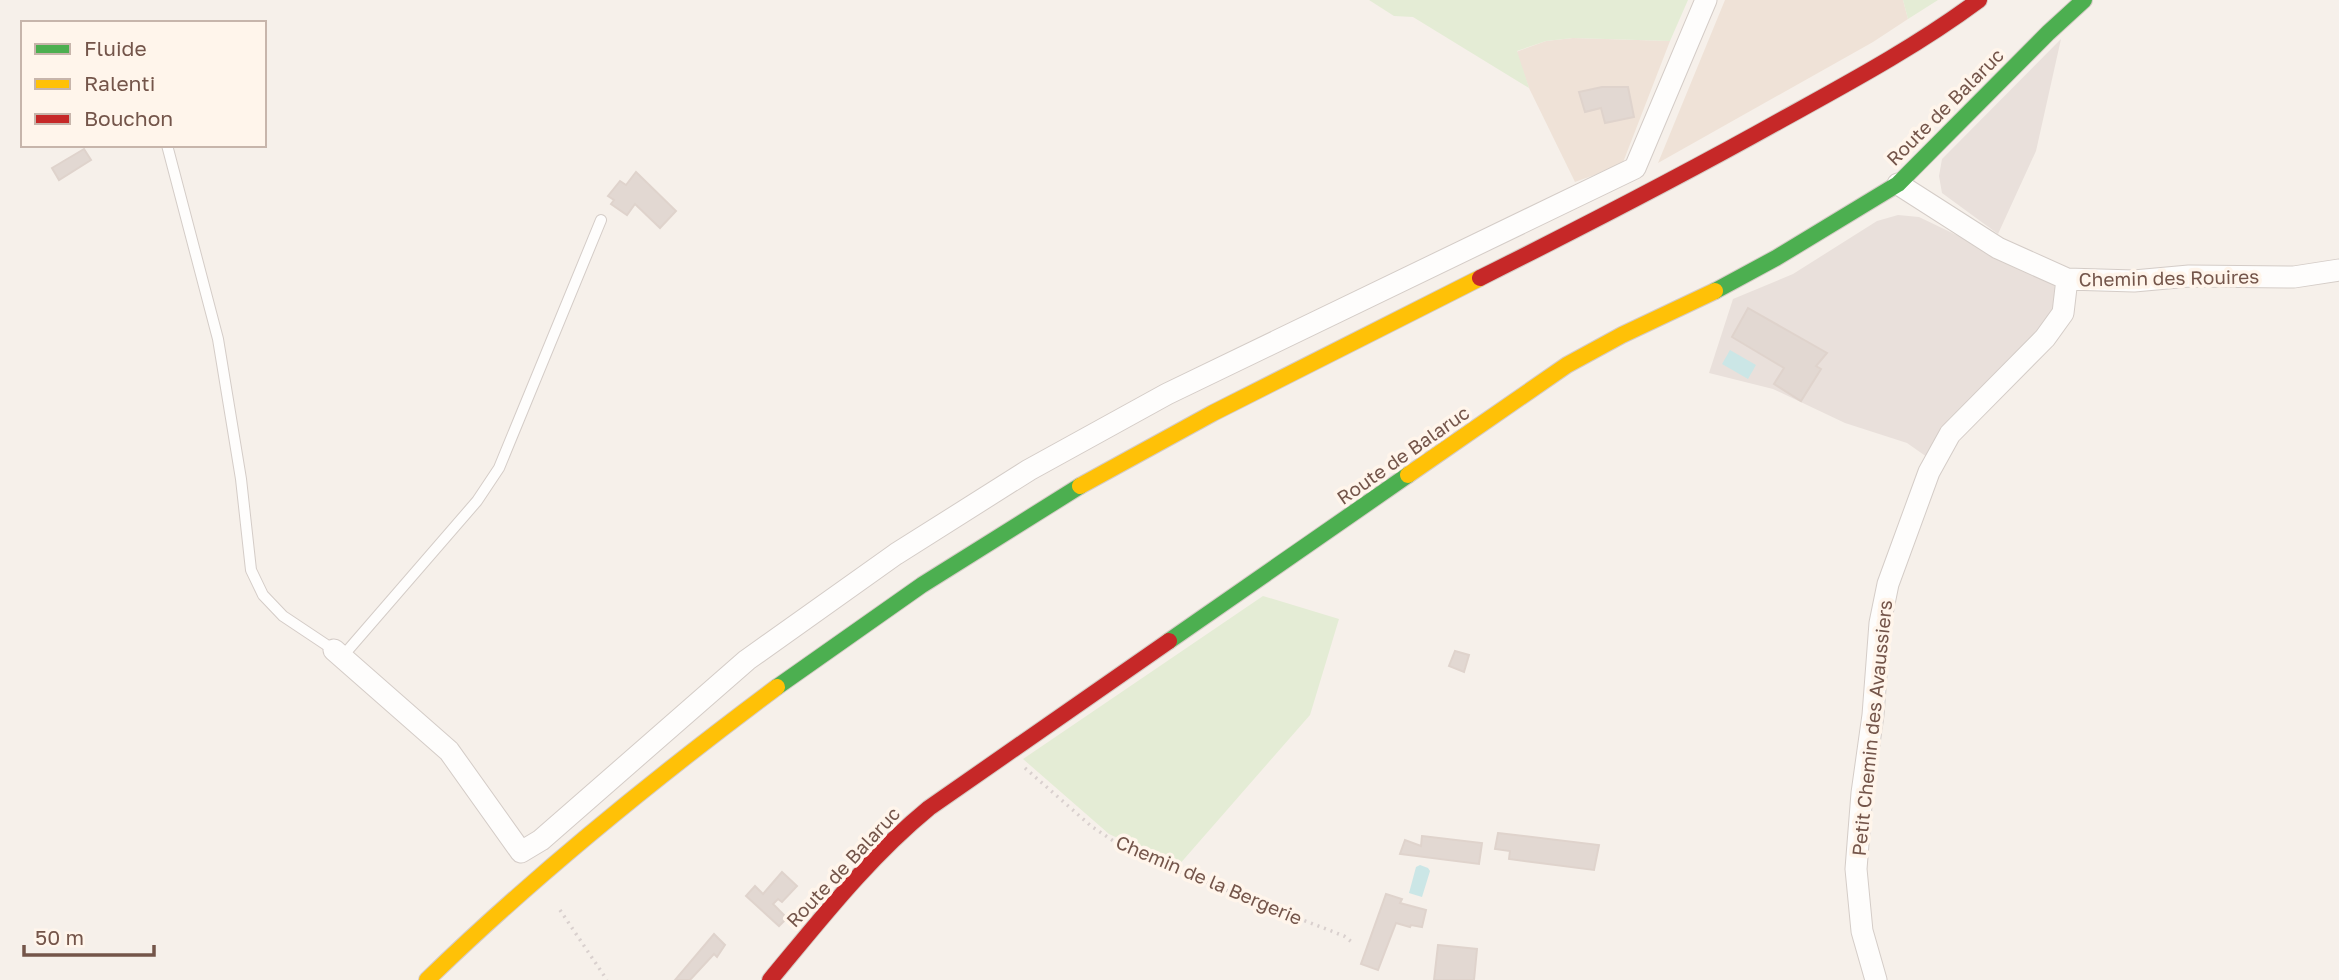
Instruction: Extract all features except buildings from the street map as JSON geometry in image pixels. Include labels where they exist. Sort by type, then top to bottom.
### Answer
[{"type":"main road","points":[[427,980],[586,838],[728,722],[828,649],[949,568],[1090,480],[1161,442],[1323,356],[1684,175],[1885,62],[1979,0]]},
{"type":"main road","name":"Route de Balaruc","points":[[770,980],[854,881],[909,823],[1007,752],[1567,365],[1622,335],[1730,284],[1898,184],[2084,0]]},
{"type":"street","points":[[338,654],[449,751],[521,852],[541,840],[747,660],[896,554],[1029,470],[1167,394],[1635,168],[1706,0]]},
{"type":"street","name":"Chemin des Rouires","points":[[1898,184],[1998,248],[2067,279],[2134,281],[2189,276],[2294,277],[2339,270]]},
{"type":"street","name":"Petit Chemin des Avaussiers","points":[[1876,980],[1862,931],[1856,869],[1861,793],[1888,584],[1930,472],[1950,435],[2045,338],[2063,313],[2067,279]]},
{"type":"lane","points":[[168,147],[218,339],[241,480],[251,570],[263,595],[284,616],[338,654],[477,502],[499,468],[601,220]]},
{"type":"path","name":"Chemin de la Bergerie","points":[[1007,752],[1091,827],[1124,848],[1344,936],[1353,943]]},
{"type":"path","points":[[560,910],[607,980]]},
{"type":"shaded area","points":[[1725,0],[1903,0],[1908,19],[1873,42],[1658,163]]},
{"type":"shaded area","points":[[1573,38],[1670,41],[1622,165],[1575,182],[1529,88],[1516,52],[1546,41]]},
{"type":"shaded area","points":[[2061,39],[2036,151],[1998,234],[1942,193],[1939,176],[1942,159]]},
{"type":"shaded area","points":[[1898,215],[1919,217],[2056,285],[2056,310],[1927,457],[1907,443],[1845,423],[1773,389],[1709,373],[1733,299],[1793,274],[1877,221]]},
{"type":"green space","points":[[1369,0],[1688,0],[1670,41],[1573,38],[1546,41],[1517,51],[1529,88],[1413,17],[1394,16]]},
{"type":"green space","points":[[1903,0],[1938,0],[1908,19]]},
{"type":"green space","points":[[1263,596],[1339,619],[1310,715],[1178,866],[1109,834],[1023,759]]},
{"type":"water","points":[[1730,350],[1756,365],[1748,379],[1722,364]]},
{"type":"water","points":[[1420,865],[1430,871],[1422,897],[1409,893],[1416,867]]},
{"type":"traffic: fast","points":[[1715,291],[1776,258],[1898,184],[2084,0]]},
{"type":"traffic: fast","points":[[1169,641],[1408,475]]},
{"type":"traffic: fast","points":[[777,687],[922,585],[1080,486]]},
{"type":"traffic: slow","points":[[1080,486],[1213,413],[1480,278]]},
{"type":"traffic: slow","points":[[1408,475],[1567,365],[1622,335],[1715,291]]},
{"type":"traffic: slow","points":[[427,980],[511,902],[597,828],[777,687]]},
{"type":"traffic: jam","points":[[1480,278],[1670,180],[1833,91],[1907,48],[1979,0]]},
{"type":"traffic: jam","points":[[770,980],[865,869],[929,808],[1169,641]]}]
